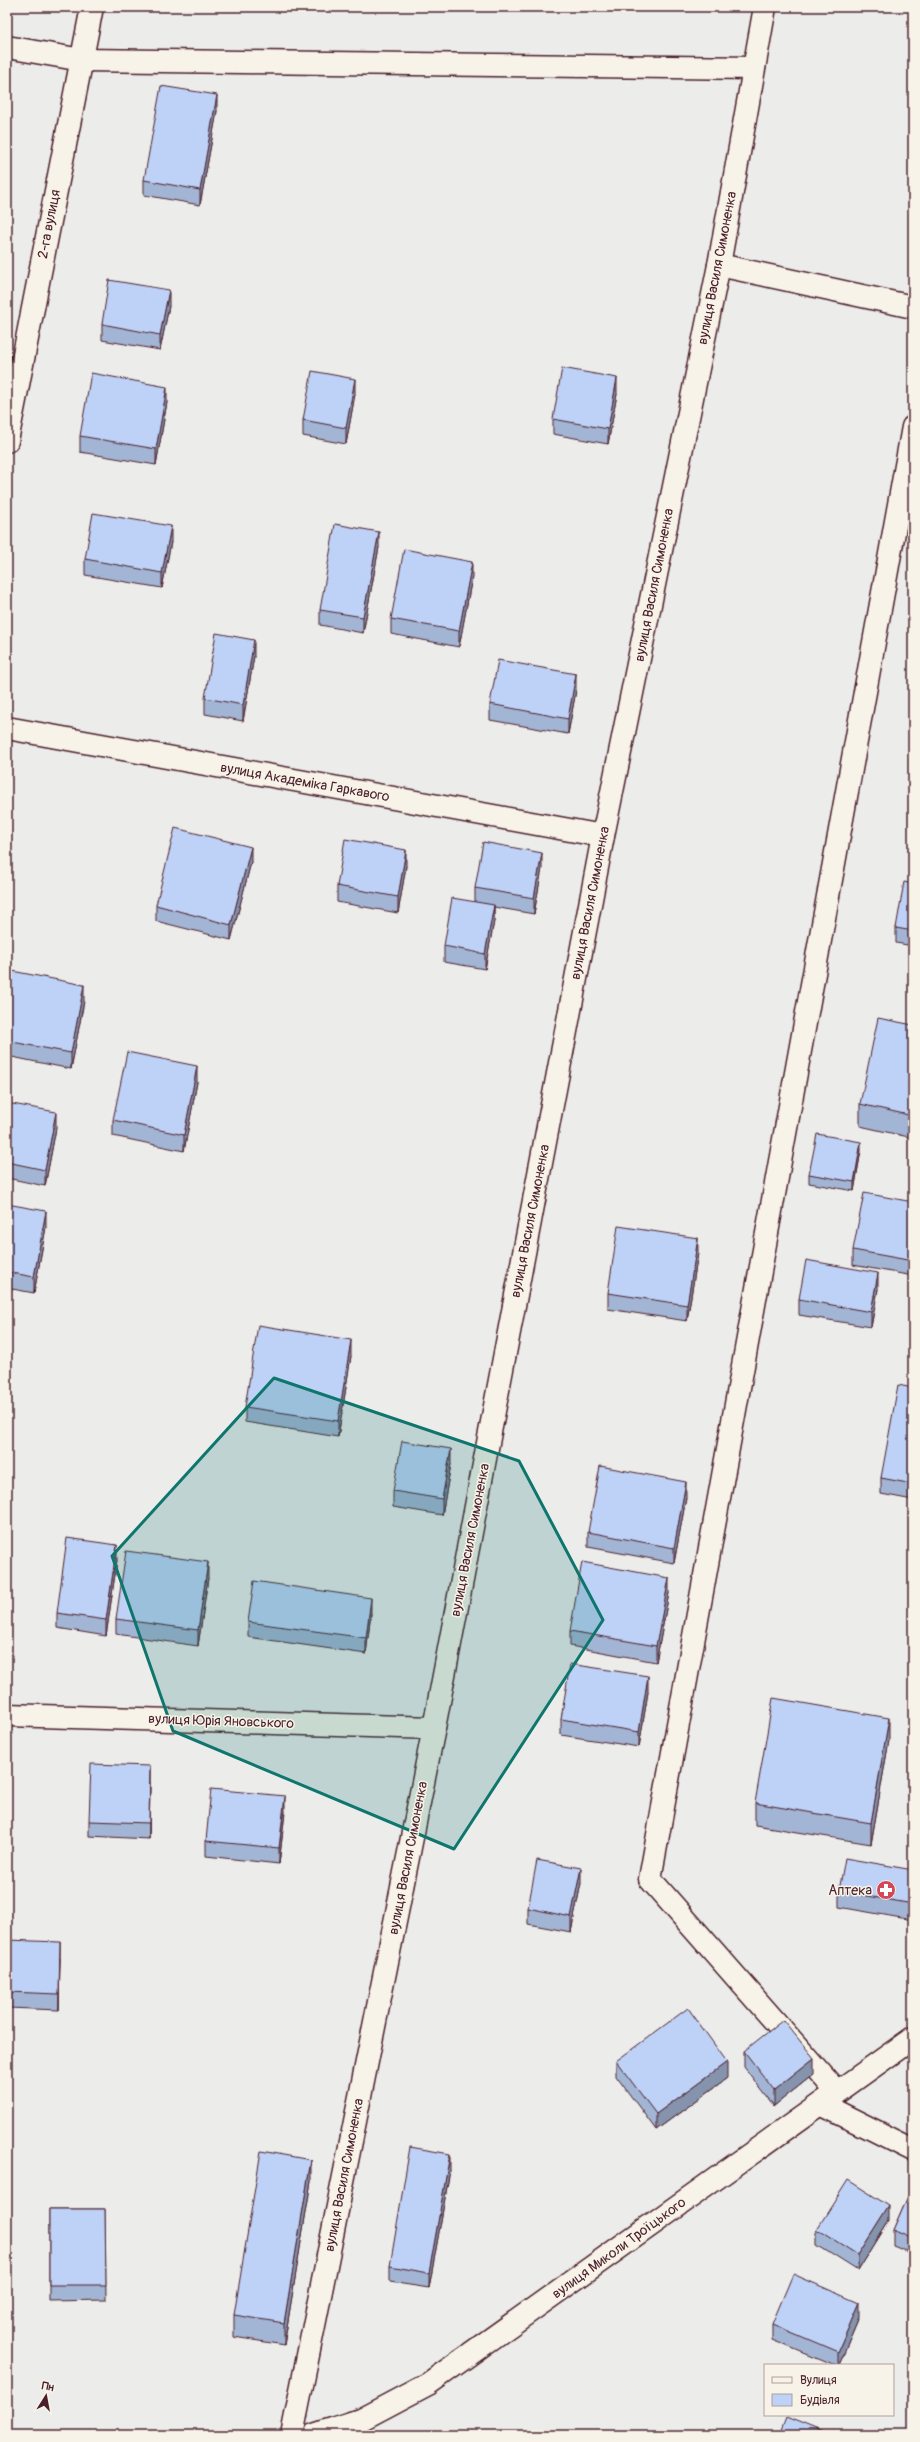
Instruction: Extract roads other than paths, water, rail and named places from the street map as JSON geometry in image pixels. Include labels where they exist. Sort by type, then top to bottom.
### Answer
[{"type":"street","name":"2-га вулиця","points":[[7,440],[92,7]]},
{"type":"street","name":"вулиця Василя Симоненка","points":[[292,2435],[434,1728],[603,836],[719,265],[765,7]]},
{"type":"street","points":[[7,47],[82,60],[754,68]]},
{"type":"street","points":[[719,265],[913,307]]},
{"type":"street","points":[[913,427],[650,1879],[829,2098],[913,2150]]},
{"type":"street","name":"вулиця Академіка Гаркавого","points":[[7,728],[603,836]]},
{"type":"street","name":"вулиця Юрія Яновського","points":[[7,1715],[434,1728]]},
{"type":"street","name":"вулиця Миколи Троїцького","points":[[314,2435],[360,2420],[428,2384],[913,2038]]},
{"type":"place","name":"Аптека","points":[[886,1890]]}]
